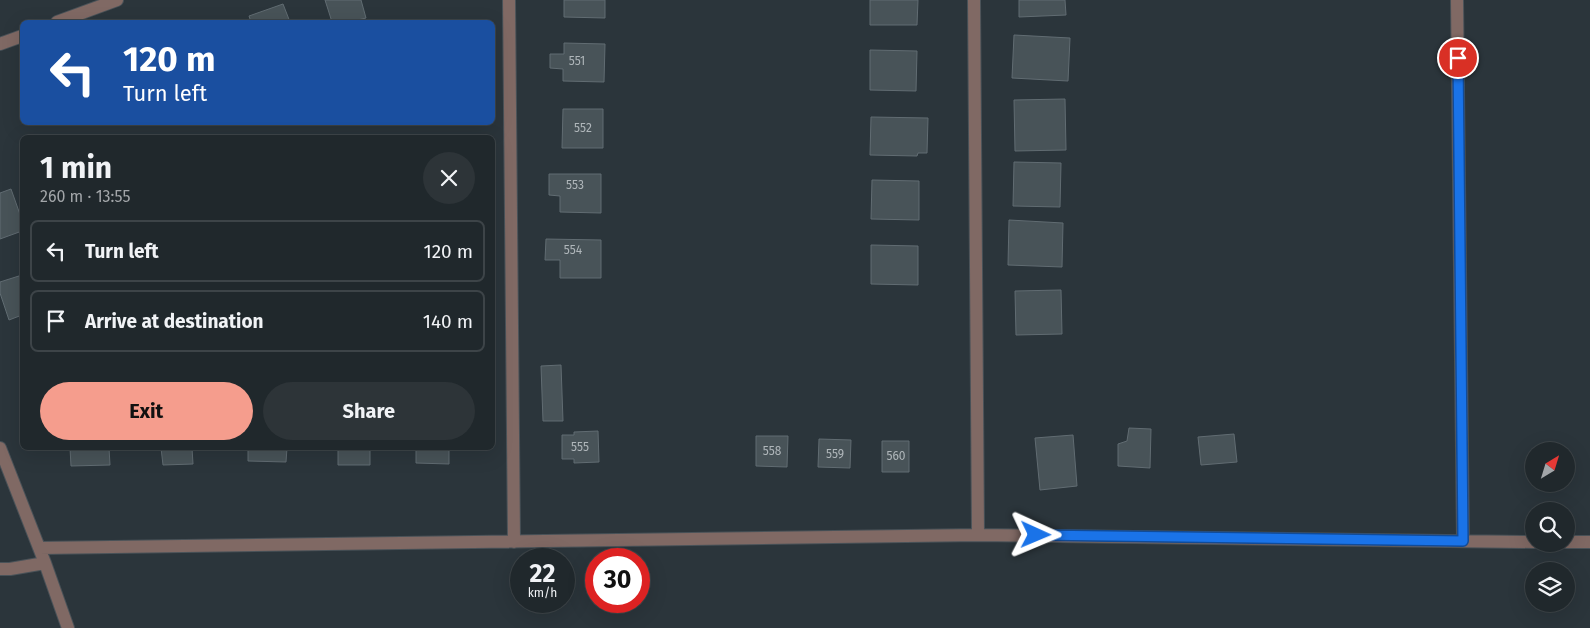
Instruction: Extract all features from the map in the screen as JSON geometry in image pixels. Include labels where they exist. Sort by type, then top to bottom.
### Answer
[{"type":"street","points":[[62,20],[117,0]]},
{"type":"street","points":[[509,0],[514,542]]},
{"type":"street","points":[[974,0],[978,535]]},
{"type":"street","points":[[1457,0],[1463,541]]},
{"type":"street","points":[[0,44],[20,37]]},
{"type":"street","points":[[0,448],[68,628]]},
{"type":"street","points":[[39,548],[978,535],[1525,542]]},
{"type":"street","points":[[1575,542],[1590,542]]},
{"type":"street","points":[[0,569],[45,563]]},
{"type":"building","points":[[325,0],[361,0],[366,18],[358,20],[331,20]]},
{"type":"building","points":[[564,0],[605,0],[605,18],[564,17]]},
{"type":"building","points":[[870,0],[918,0],[917,25],[870,25]]},
{"type":"building","points":[[1019,0],[1065,0],[1066,15],[1019,17]]},
{"type":"building","points":[[283,4],[289,20],[250,20],[249,16]]},
{"type":"building","points":[[1014,35],[1070,38],[1068,81],[1012,78]]},
{"type":"building","points":[[564,43],[605,44],[604,82],[563,81],[563,69],[550,68],[550,54],[564,54]]},
{"type":"building","points":[[870,50],[917,51],[916,91],[870,90]]},
{"type":"building","points":[[1065,99],[1066,150],[1015,151],[1014,100]]},
{"type":"building","points":[[563,109],[603,109],[603,148],[562,148]]},
{"type":"building","points":[[871,117],[928,118],[927,153],[918,153],[917,156],[870,155]]},
{"type":"building","points":[[1014,162],[1061,163],[1060,207],[1013,206]]},
{"type":"building","points":[[549,174],[601,174],[601,213],[560,212],[560,196],[549,195]]},
{"type":"building","points":[[872,180],[919,181],[919,220],[871,219]]},
{"type":"building","points":[[11,189],[20,214],[20,232],[0,239],[0,193]]},
{"type":"building","points":[[1009,220],[1063,223],[1062,267],[1008,265]]},
{"type":"building","points":[[546,239],[601,240],[601,278],[560,278],[560,260],[545,260]]},
{"type":"building","points":[[871,245],[918,246],[918,285],[871,284]]},
{"type":"building","points":[[20,276],[20,316],[9,320],[0,293],[0,282]]},
{"type":"building","points":[[1061,290],[1062,334],[1016,335],[1015,291]]},
{"type":"building","points":[[561,365],[563,421],[543,421],[541,366]]},
{"type":"building","points":[[1129,428],[1151,429],[1150,468],[1118,466],[1118,444],[1127,441]]},
{"type":"building","points":[[598,431],[599,462],[574,463],[574,459],[562,459],[562,435],[574,435],[574,432]]},
{"type":"building","points":[[1234,434],[1237,462],[1201,465],[1198,437]]},
{"type":"building","points":[[1073,435],[1077,486],[1040,490],[1035,438]]},
{"type":"building","points":[[756,436],[788,436],[787,467],[756,466]]},
{"type":"building","points":[[819,439],[851,440],[850,468],[818,467]]},
{"type":"building","points":[[882,441],[909,441],[909,472],[882,472]]},
{"type":"building","points":[[70,450],[109,450],[110,465],[71,466]]},
{"type":"building","points":[[161,450],[192,450],[193,464],[163,465]]},
{"type":"building","points":[[248,450],[287,450],[286,462],[248,461]]},
{"type":"building","points":[[338,450],[370,450],[370,465],[338,465]]},
{"type":"building","points":[[416,450],[449,450],[449,464],[416,463]]},
{"type":"route","points":[[1036,535],[1463,541],[1458,58]]}]
